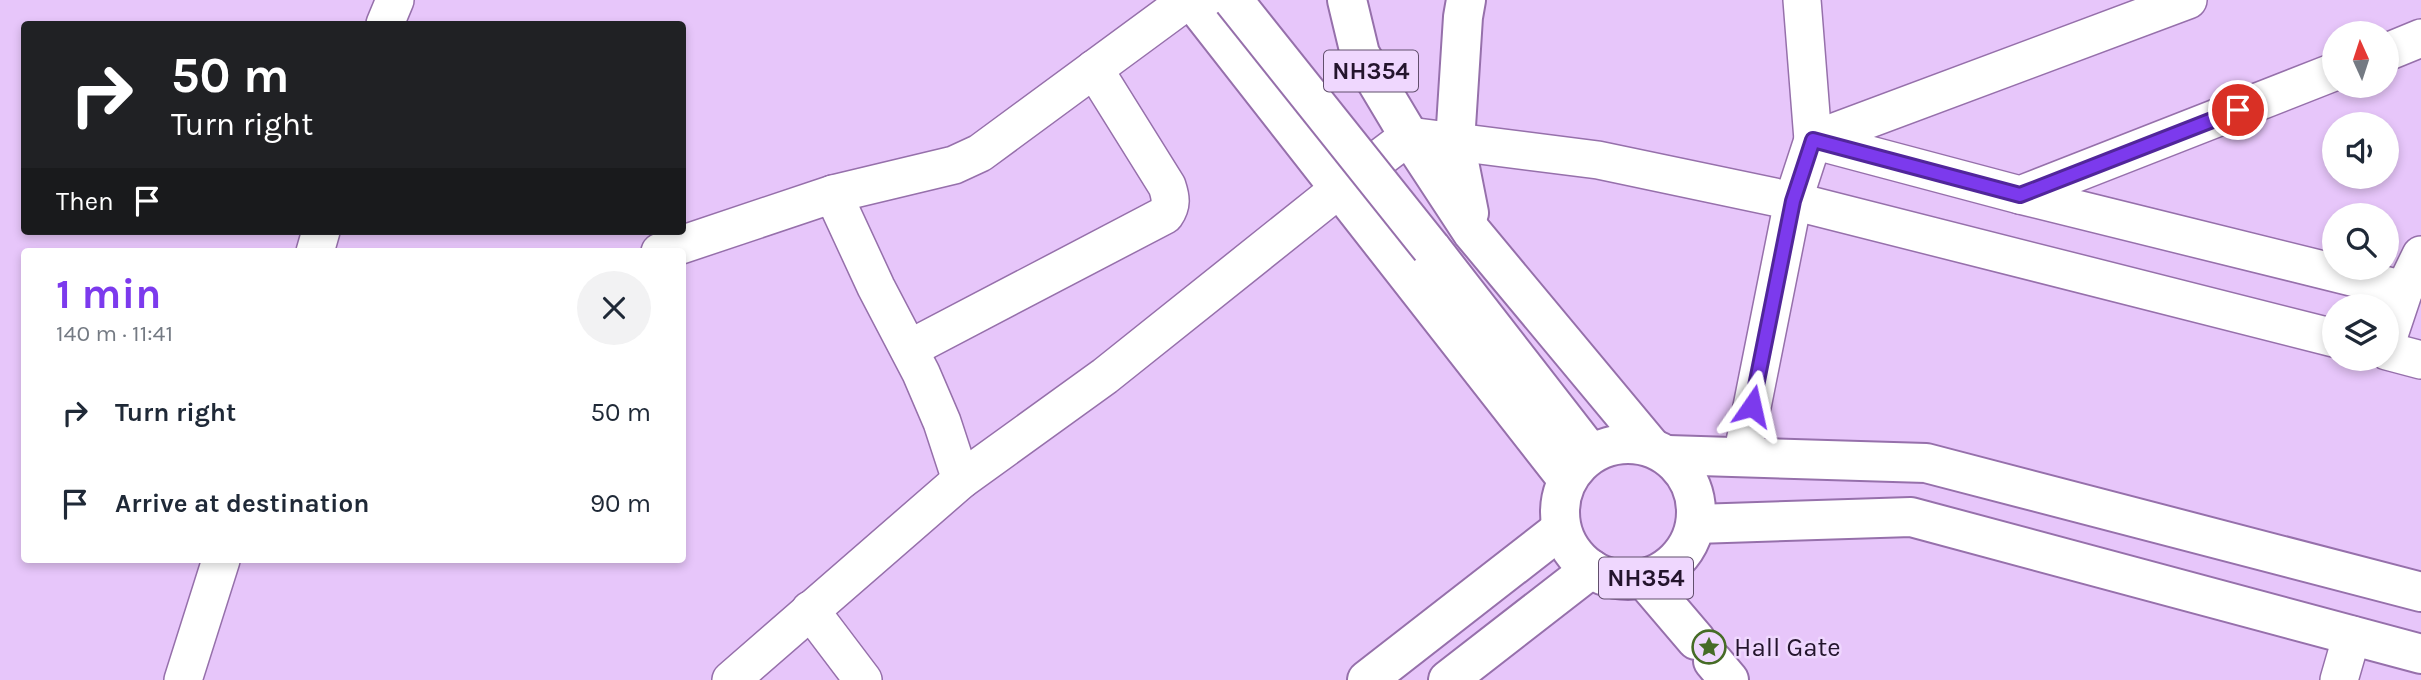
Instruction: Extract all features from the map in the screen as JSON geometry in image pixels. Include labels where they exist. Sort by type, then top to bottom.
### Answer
[{"type":"main road","points":[[1190,0],[1339,189],[1579,467]]},
{"type":"main road","points":[[1233,0],[1431,248],[1579,467]]},
{"type":"main road","name":"NH354","points":[[1348,0],[1360,54],[1409,136],[1472,232],[1659,451],[1686,474],[1696,498],[1696,524],[1690,542],[1678,559],[1662,571],[1644,579],[1607,577],[1591,569],[1577,558],[1561,529]]},
{"type":"main road","points":[[1466,0],[1455,142],[1472,232]]},
{"type":"main road","points":[[1367,680],[1561,529],[1560,504],[1579,467],[1610,446],[1631,443],[1659,451],[1742,457],[1926,463],[2421,592]]},
{"type":"main road","points":[[1696,524],[1911,517],[2421,654]]},
{"type":"main road","name":"NH354","points":[[1448,680],[1591,569]]},
{"type":"main road","points":[[1644,579],[1713,660]]},
{"type":"street","points":[[386,21],[395,0]]},
{"type":"street","points":[[672,248],[833,194],[954,165],[980,153],[1190,0]]},
{"type":"street","points":[[1742,457],[1793,201],[1813,140],[1802,0]]},
{"type":"street","points":[[1813,140],[2188,0]]},
{"type":"street","points":[[2399,47],[2421,38]]},
{"type":"street","points":[[909,349],[1165,215],[1170,208],[1171,198],[1167,186],[1094,69]]},
{"type":"street","points":[[2020,195],[2322,77]]},
{"type":"street","points":[[731,680],[961,480],[1105,376],[1409,136],[1598,160],[1793,201],[2322,335]]},
{"type":"street","points":[[1813,140],[2020,195],[2404,290]]},
{"type":"street","points":[[833,194],[943,422],[961,480]]},
{"type":"street","points":[[2399,305],[2421,255]]},
{"type":"street","points":[[2399,354],[2421,360]]},
{"type":"street","points":[[183,680],[219,563]]},
{"type":"street","points":[[810,610],[863,680]]},
{"type":"street","points":[[2339,680],[2352,635]]},
{"type":"place","name":"Hall Gate","points":[[1709,647]]},
{"type":"route","points":[[1752,406],[1793,201],[1813,140],[2020,195],[2238,110]]}]
